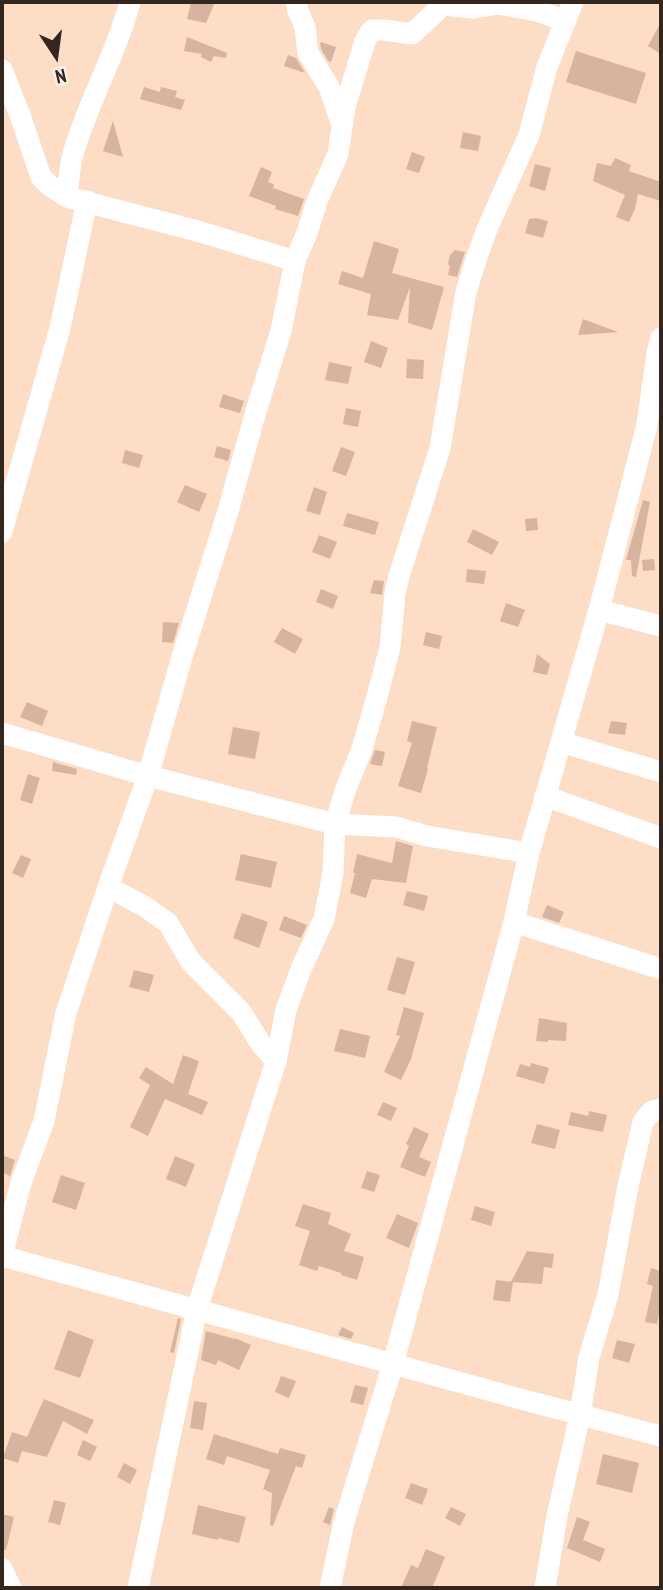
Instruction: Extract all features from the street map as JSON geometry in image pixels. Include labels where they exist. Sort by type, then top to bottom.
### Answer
[{"type":"street","points":[[2,532],[60,328],[77,199],[72,156],[130,2]]},
{"type":"street","points":[[296,2],[305,27],[308,53],[329,87],[342,127]]},
{"type":"street","points":[[138,1588],[197,1309],[276,1061],[286,1010],[324,919],[333,873],[335,824],[377,697],[390,647],[395,593],[440,448],[466,292],[487,229],[529,135],[547,67],[570,11],[537,11],[498,4],[472,8],[443,5],[412,34],[372,30],[365,41],[345,107],[338,154],[295,261],[281,331],[148,776],[66,1013],[44,1121],[21,1183],[2,1256],[197,1309],[393,1364],[661,1436]]},
{"type":"street","points":[[2,70],[41,177],[48,185],[77,199],[201,232],[295,261]]},
{"type":"street","points":[[330,1588],[344,1522],[393,1364],[514,922],[545,796],[652,444],[647,425],[661,338]]},
{"type":"street","points":[[600,610],[661,626]]},
{"type":"street","points":[[2,733],[148,776],[335,824],[396,827],[427,836],[529,853]]},
{"type":"street","points":[[561,742],[661,772]]},
{"type":"street","points":[[545,796],[661,838]]},
{"type":"street","points":[[108,887],[144,906],[168,923],[191,962],[242,1012],[261,1044],[276,1061]]},
{"type":"street","points":[[514,922],[661,969]]},
{"type":"street","points":[[545,1588],[589,1357],[608,1295],[643,1122],[652,1111],[661,1109]]},
{"type":"street","points":[[2,1569],[10,1588]]},
{"type":"building","points":[[191,2],[215,2],[206,23],[187,19]]},
{"type":"building","points":[[661,22],[661,54],[648,46]]},
{"type":"building","points":[[187,37],[227,53],[226,58],[214,56],[211,62],[201,57],[202,54],[184,51]]},
{"type":"building","points":[[320,42],[336,47],[331,62],[321,49]]},
{"type":"building","points":[[576,51],[646,73],[636,104],[566,82]]},
{"type":"building","points":[[288,55],[296,58],[305,73],[284,66]]},
{"type":"building","points":[[144,87],[160,92],[161,87],[177,91],[175,97],[185,100],[181,110],[140,99]]},
{"type":"building","points":[[113,121],[123,157],[103,151]]},
{"type":"building","points":[[463,132],[481,136],[478,151],[460,148]]},
{"type":"building","points":[[412,152],[425,157],[419,173],[406,169]]},
{"type":"building","points":[[615,158],[631,165],[629,171],[661,182],[661,201],[638,194],[629,222],[616,217],[625,195],[593,181],[597,163],[611,166]]},
{"type":"building","points":[[535,164],[551,168],[545,191],[529,186]]},
{"type":"building","points":[[261,167],[272,172],[268,182],[274,184],[273,188],[304,199],[298,216],[275,209],[276,206],[249,196]]},
{"type":"building","points":[[529,219],[548,221],[543,238],[525,233]]},
{"type":"building","points":[[374,241],[399,249],[392,273],[444,287],[432,330],[408,323],[410,287],[398,320],[367,315],[371,294],[338,284],[342,271],[363,278]]},
{"type":"building","points":[[455,250],[465,252],[457,277],[448,275],[450,255]]},
{"type":"building","points":[[583,319],[618,332],[578,335]]},
{"type":"building","points":[[371,341],[388,348],[381,368],[364,362]]},
{"type":"building","points":[[407,359],[424,360],[423,379],[406,378]]},
{"type":"building","points":[[329,362],[352,367],[348,384],[325,380]]},
{"type":"building","points":[[223,394],[244,401],[240,413],[219,407]]},
{"type":"building","points":[[346,408],[361,411],[358,427],[343,424]]},
{"type":"building","points":[[217,446],[231,450],[228,461],[214,457]]},
{"type":"building","points":[[341,447],[355,452],[346,476],[332,471]]},
{"type":"building","points":[[125,450],[143,455],[139,468],[122,463]]},
{"type":"building","points":[[185,485],[207,494],[199,512],[177,502]]},
{"type":"building","points":[[314,487],[327,492],[320,515],[306,511]]},
{"type":"building","points":[[643,500],[650,502],[636,577],[632,576],[631,560],[626,560]]},
{"type":"building","points":[[347,513],[379,522],[375,535],[343,526]]},
{"type":"building","points":[[537,518],[538,530],[526,531],[525,519]]},
{"type":"building","points":[[473,529],[499,542],[492,555],[467,542]]},
{"type":"building","points":[[319,535],[337,542],[330,559],[312,552]]},
{"type":"building","points":[[654,559],[655,570],[643,571],[642,560]]},
{"type":"building","points":[[467,569],[486,571],[484,584],[466,582]]},
{"type":"building","points":[[374,580],[384,581],[382,595],[370,593]]},
{"type":"building","points":[[321,589],[338,596],[333,609],[316,602]]},
{"type":"building","points":[[506,603],[525,610],[518,627],[500,621]]},
{"type":"building","points":[[163,622],[179,623],[173,643],[162,642]]},
{"type":"building","points":[[282,628],[303,639],[295,654],[274,642]]},
{"type":"building","points":[[426,632],[442,636],[439,649],[423,645]]},
{"type":"building","points":[[537,654],[550,664],[547,675],[533,672]]},
{"type":"building","points":[[27,702],[48,711],[42,726],[20,717]]},
{"type":"building","points":[[412,721],[437,727],[421,793],[398,786],[412,743],[407,741]]},
{"type":"building","points":[[611,721],[627,723],[625,735],[608,733]]},
{"type":"building","points":[[233,727],[260,732],[255,759],[228,754]]},
{"type":"building","points":[[375,750],[385,752],[382,766],[370,764]]},
{"type":"building","points":[[53,762],[77,769],[76,775],[52,771]]},
{"type":"building","points":[[28,774],[40,778],[32,804],[20,800]]},
{"type":"building","points":[[396,841],[413,846],[406,883],[372,879],[366,898],[350,893],[357,854],[392,863]]},
{"type":"building","points":[[241,854],[277,862],[271,888],[235,880]]},
{"type":"building","points":[[21,855],[31,859],[23,878],[12,873]]},
{"type":"building","points":[[407,891],[428,896],[424,911],[403,905]]},
{"type":"building","points":[[547,905],[564,912],[559,923],[542,917]]},
{"type":"building","points":[[242,913],[268,922],[259,948],[233,938]]},
{"type":"building","points":[[284,916],[307,925],[301,938],[279,930]]},
{"type":"building","points":[[397,957],[415,962],[405,995],[387,990]]},
{"type":"building","points":[[134,970],[154,975],[149,992],[129,987]]},
{"type":"building","points":[[404,1007],[424,1013],[411,1059],[401,1080],[384,1072],[400,1036],[396,1035]]},
{"type":"building","points":[[539,1018],[567,1023],[566,1041],[536,1041]]},
{"type":"building","points":[[340,1029],[370,1036],[365,1058],[334,1051]]},
{"type":"building","points":[[183,1055],[199,1061],[188,1094],[208,1102],[202,1115],[165,1099],[148,1136],[130,1127],[150,1085],[139,1078],[146,1067],[173,1084]]},
{"type":"building","points":[[531,1063],[549,1068],[544,1084],[516,1076],[520,1064],[530,1067]]},
{"type":"building","points":[[383,1102],[397,1108],[391,1121],[377,1115]]},
{"type":"building","points":[[589,1111],[607,1115],[603,1132],[568,1125],[571,1112],[588,1116]]},
{"type":"building","points":[[537,1124],[560,1130],[555,1149],[531,1143]]},
{"type":"building","points":[[414,1127],[429,1134],[419,1157],[431,1162],[425,1177],[400,1167]]},
{"type":"building","points":[[2,1155],[15,1160],[10,1176],[2,1172]]},
{"type":"building","points":[[175,1156],[195,1164],[186,1187],[166,1179]]},
{"type":"building","points":[[367,1171],[380,1175],[374,1192],[361,1188]]},
{"type":"building","points":[[61,1175],[85,1183],[76,1210],[52,1202]]},
{"type":"building","points":[[303,1204],[331,1213],[328,1224],[351,1234],[344,1251],[364,1257],[357,1280],[319,1266],[317,1271],[299,1265],[310,1231],[295,1226]]},
{"type":"building","points":[[475,1206],[495,1212],[491,1226],[471,1220]]},
{"type":"building","points":[[397,1214],[418,1223],[409,1248],[386,1238]]},
{"type":"building","points":[[527,1251],[554,1254],[552,1268],[544,1267],[542,1284],[511,1282]]},
{"type":"building","points":[[651,1268],[661,1271],[661,1305],[657,1324],[645,1322],[653,1286],[647,1284]]},
{"type":"building","points":[[496,1280],[513,1282],[510,1302],[493,1300]]},
{"type":"building","points":[[178,1318],[181,1319],[174,1353],[170,1352]]},
{"type":"building","points":[[342,1327],[354,1333],[351,1339],[338,1335]]},
{"type":"building","points":[[68,1330],[94,1340],[80,1378],[54,1369]]},
{"type":"building","points":[[206,1331],[251,1345],[239,1370],[218,1360],[216,1365],[201,1360]]},
{"type":"building","points":[[617,1340],[635,1344],[629,1363],[612,1358]]},
{"type":"building","points":[[281,1376],[296,1381],[289,1398],[275,1392]]},
{"type":"building","points":[[355,1385],[368,1388],[363,1405],[350,1402]]},
{"type":"building","points":[[44,1399],[94,1420],[87,1434],[63,1421],[47,1457],[22,1451],[18,1463],[3,1458],[12,1432],[27,1437]]},
{"type":"building","points":[[194,1401],[207,1403],[203,1430],[190,1428]]},
{"type":"building","points":[[214,1434],[278,1454],[280,1448],[306,1455],[302,1468],[296,1466],[273,1526],[270,1525],[272,1493],[263,1489],[270,1470],[227,1456],[224,1465],[206,1459]]},
{"type":"building","points":[[83,1440],[97,1447],[90,1461],[77,1455]]},
{"type":"building","points":[[603,1454],[639,1463],[632,1493],[596,1484]]},
{"type":"building","points":[[124,1463],[137,1470],[130,1484],[117,1477]]},
{"type":"building","points":[[411,1483],[428,1489],[422,1505],[405,1498]]},
{"type":"building","points":[[54,1500],[66,1503],[60,1525],[48,1522]]},
{"type":"building","points":[[198,1505],[246,1517],[239,1543],[192,1534]]},
{"type":"building","points":[[329,1507],[334,1509],[330,1525],[323,1522]]},
{"type":"building","points":[[451,1507],[466,1514],[460,1526],[445,1518]]},
{"type":"building","points":[[2,1514],[14,1517],[6,1550],[2,1550]]},
{"type":"building","points":[[577,1517],[590,1522],[583,1540],[605,1549],[600,1562],[567,1548]]},
{"type":"building","points":[[426,1549],[445,1557],[432,1588],[401,1588],[411,1565],[418,1568]]}]
